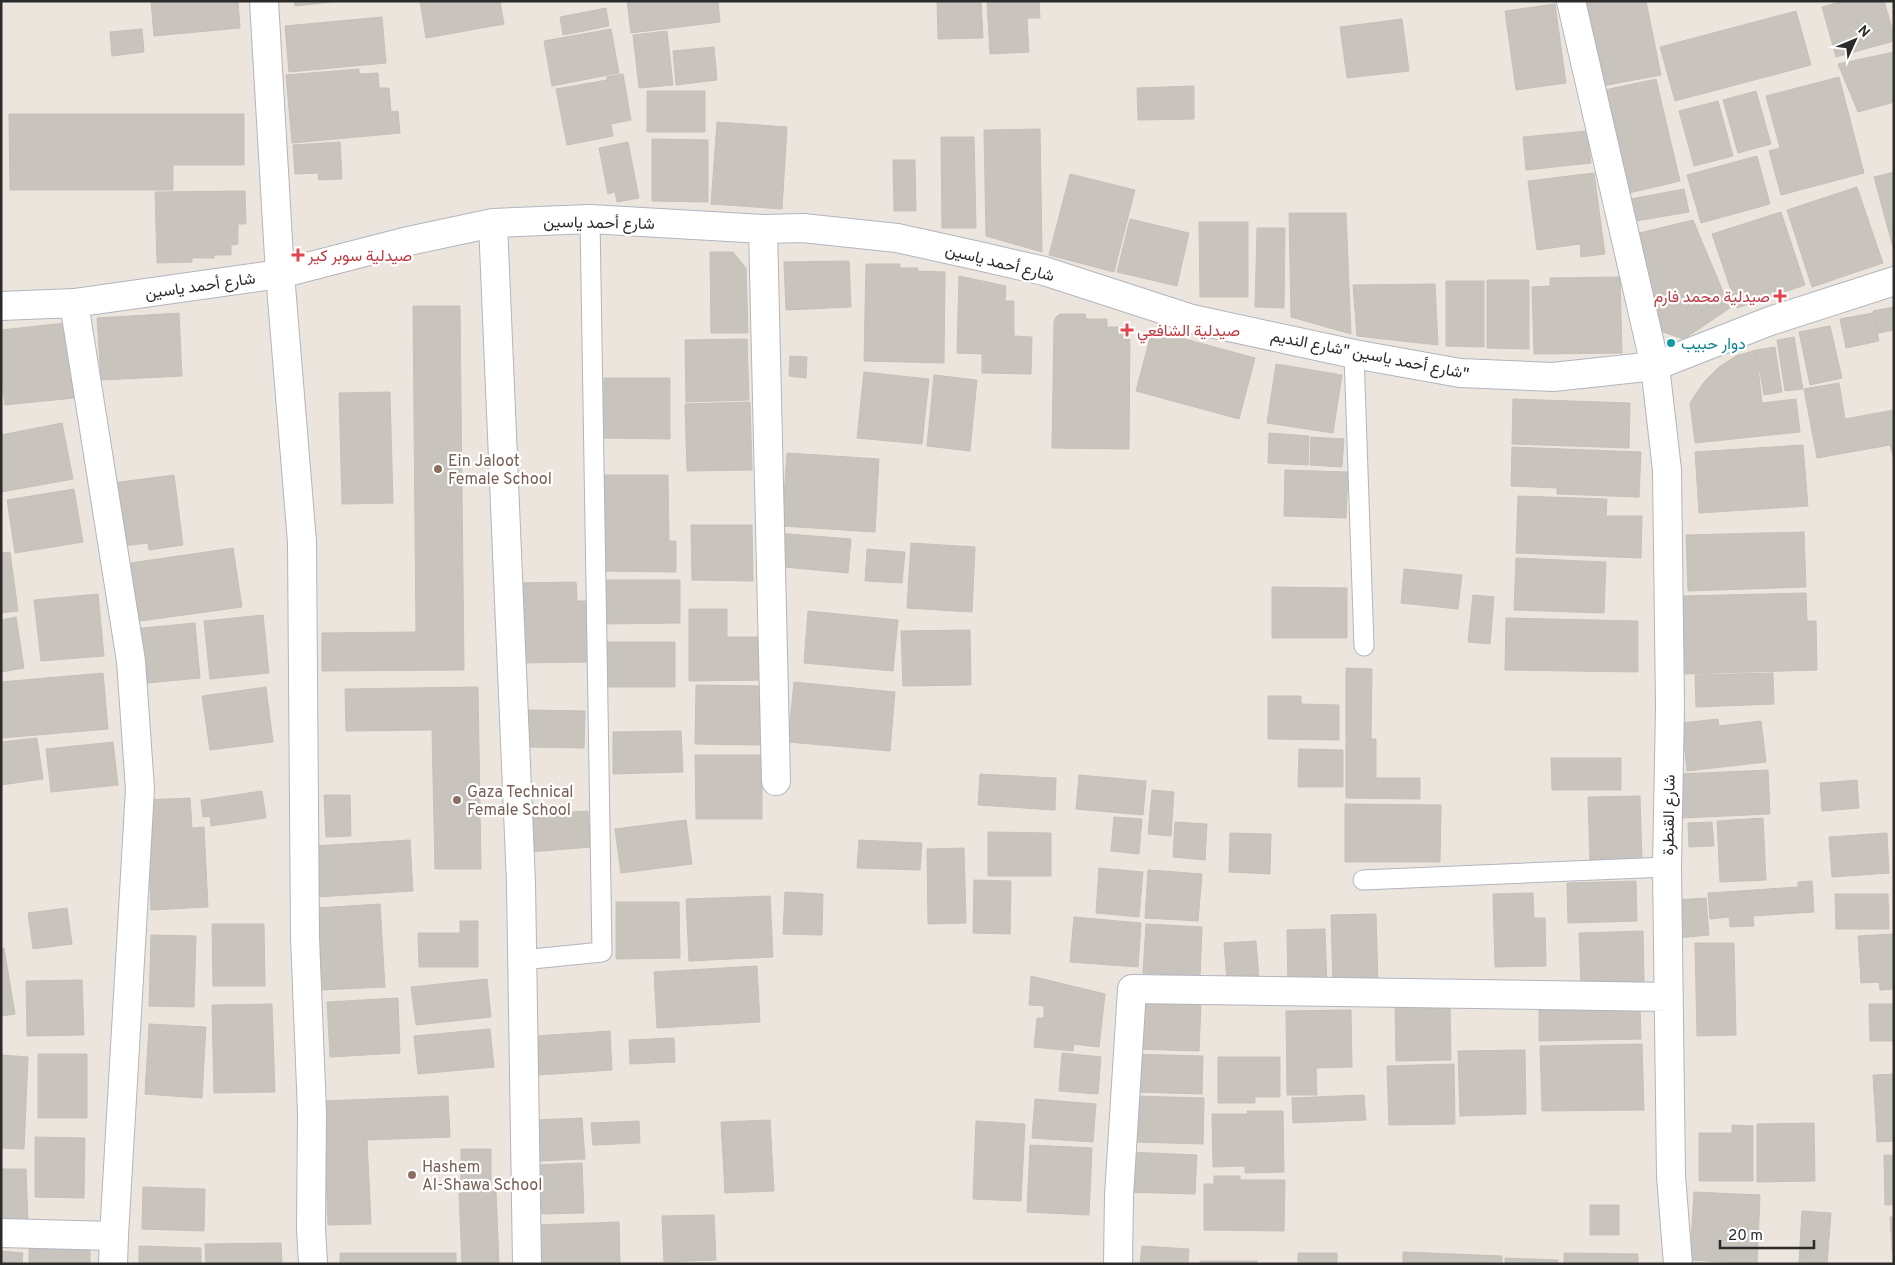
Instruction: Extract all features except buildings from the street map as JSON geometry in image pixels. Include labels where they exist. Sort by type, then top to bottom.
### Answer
[{"type":"street","points":[[264,1],[280,274],[302,542],[305,938],[312,1112],[311,1228],[313,1264]]},
{"type":"street","name":"شارع القنطرة","points":[[1571,1],[1655,366],[1667,470],[1670,706],[1667,867],[1671,1176],[1678,1264]]},
{"type":"street","name":"شارع أحمد ياسين","points":[[1,306],[74,303],[280,274],[404,242],[493,223],[590,219],[764,228],[803,228],[906,240],[1044,271],[1192,319]]},
{"type":"street","points":[[493,223],[521,883],[527,1264]]},
{"type":"street","points":[[764,228],[776,781]]},
{"type":"street","name":"شارع أحمد ياسين \"شارع النديم\"","points":[[1192,319],[1354,354],[1469,374],[1553,377],[1655,366],[1770,321],[1894,280]]},
{"type":"street","points":[[74,303],[131,661],[140,789],[113,1264]]},
{"type":"street","points":[[1118,1264],[1118,1196],[1132,989],[1669,997]]},
{"type":"street","points":[[1,1233],[114,1236]]},
{"type":"lane","points":[[522,960],[602,952],[590,219]]},
{"type":"lane","points":[[1354,354],[1364,646]]},
{"type":"lane","points":[[1363,880],[1667,867]]},
{"type":"place","name":"صيدلية سوبر كير","points":[[298,255]]},
{"type":"place","name":"صيدلية محمد فارم","points":[[1780,296]]},
{"type":"place","name":"صيدلية الشافعي","points":[[1127,330]]},
{"type":"place","name":"دوار حبيب","points":[[1671,343]]},
{"type":"place","name":"Ein Jaloot Female School","points":[[438,469]]},
{"type":"place","name":"Gaza Technical Female School","points":[[457,800]]},
{"type":"place","name":"Hashem Al-Shawa School","points":[[412,1175]]}]
